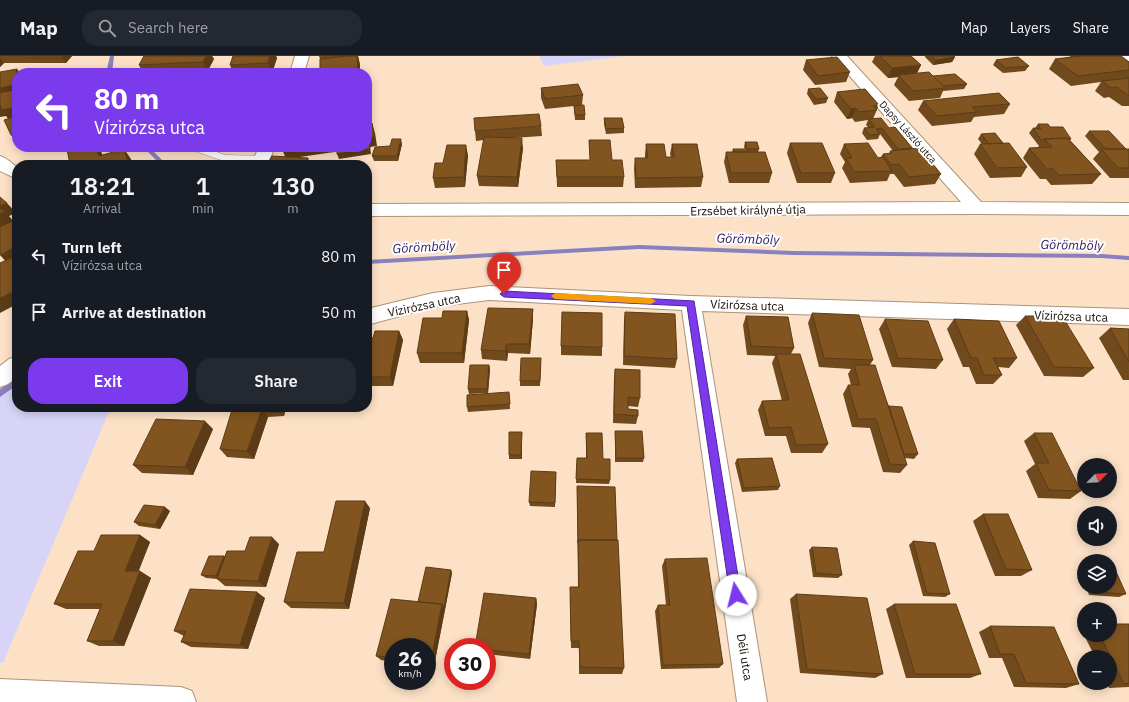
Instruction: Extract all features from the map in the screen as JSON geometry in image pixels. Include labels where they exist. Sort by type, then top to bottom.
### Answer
[{"type":"street","points":[[298,68],[302,56]]},
{"type":"street","name":"Dapsy László utca","points":[[839,56],[976,208]]},
{"type":"street","points":[[0,161],[5,167],[12,171]]},
{"type":"street","name":"Erzsébet királyné útja","points":[[372,210],[976,208],[1129,209]]},
{"type":"street","name":"Vízirózsa utca","points":[[372,316],[433,300],[489,293],[691,303],[1129,318]]},
{"type":"street","name":"Déli utca","points":[[691,303],[752,702]]},
{"type":"street","points":[[0,378],[12,369]]},
{"type":"street","points":[[0,694],[181,702]]},
{"type":"lane","points":[[207,152],[224,158],[262,157]]},
{"type":"shaded area","points":[[539,56],[624,56],[544,66]]},
{"type":"shaded area","points":[[12,386],[12,412],[109,412],[3,663],[0,663],[0,396]]},
{"type":"building","points":[[33,56],[64,56],[62,58],[31,58]]},
{"type":"building","points":[[144,56],[206,56],[203,62],[139,65]]},
{"type":"building","points":[[233,56],[270,56],[268,63],[230,65]]},
{"type":"building","points":[[357,56],[358,68],[320,68],[320,59]]},
{"type":"building","points":[[880,56],[911,56],[921,65],[892,68]]},
{"type":"building","points":[[931,56],[953,56],[955,57],[936,60]]},
{"type":"building","points":[[1081,56],[1121,56],[1129,62],[1129,70],[1078,76],[1055,59]]},
{"type":"building","points":[[837,57],[850,72],[818,76],[806,60]]},
{"type":"building","points":[[1018,57],[1029,66],[1006,68],[996,60]]},
{"type":"building","points":[[12,70],[12,86],[0,88],[0,72]]},
{"type":"building","points":[[929,72],[945,88],[913,91],[898,75]]},
{"type":"building","points":[[955,74],[967,84],[943,86],[933,76]]},
{"type":"building","points":[[1129,78],[1129,96],[1117,87],[1111,88],[1102,81]]},
{"type":"building","points":[[578,84],[583,95],[545,99],[541,88]]},
{"type":"building","points":[[820,88],[828,98],[816,99],[808,89]]},
{"type":"building","points":[[865,89],[879,105],[873,106],[877,110],[859,112],[856,108],[851,109],[837,92]]},
{"type":"building","points":[[12,90],[12,108],[1,110],[0,93]]},
{"type":"building","points":[[999,93],[1010,104],[972,107],[977,112],[937,116],[923,101]]},
{"type":"building","points":[[584,105],[585,115],[575,115],[574,106]]},
{"type":"building","points":[[539,114],[541,126],[475,131],[474,118]]},
{"type":"building","points":[[12,118],[12,135],[11,135],[4,120]]},
{"type":"building","points":[[604,118],[622,118],[624,128],[606,129]]},
{"type":"building","points":[[881,118],[889,128],[895,127],[912,148],[898,149],[882,128],[876,129],[880,134],[870,135],[864,128],[875,127],[869,119]]},
{"type":"building","points":[[372,123],[374,136],[372,136]]},
{"type":"building","points":[[1038,124],[1048,124],[1050,127],[1063,127],[1071,139],[1044,139],[1042,141],[1033,128],[1041,129]]},
{"type":"building","points":[[1089,131],[1109,131],[1126,149],[1106,149]]},
{"type":"building","points":[[995,133],[1003,143],[989,144],[981,134]]},
{"type":"building","points":[[484,137],[522,138],[517,177],[477,176]]},
{"type":"building","points":[[1067,138],[1101,174],[1058,175],[1053,169],[1047,169],[1029,148],[1052,147],[1044,139]]},
{"type":"building","points":[[392,139],[401,139],[397,156],[372,156],[375,147],[390,146]]},
{"type":"building","points":[[589,140],[610,140],[612,160],[622,160],[624,177],[557,177],[556,160],[590,160]]},
{"type":"building","points":[[745,142],[757,142],[759,149],[747,149]]},
{"type":"building","points":[[790,143],[822,143],[835,173],[801,173]]},
{"type":"building","points":[[868,143],[878,158],[883,157],[892,171],[854,172],[846,158],[852,158],[844,144]]},
{"type":"building","points":[[1009,143],[1027,167],[997,168],[980,144]]},
{"type":"building","points":[[646,144],[664,144],[666,157],[674,157],[672,144],[697,144],[703,177],[636,178],[635,158],[648,158]]},
{"type":"building","points":[[447,145],[466,145],[464,177],[433,178],[435,163],[443,163]]},
{"type":"building","points":[[920,148],[941,174],[909,177],[899,164],[891,165],[883,154],[892,153],[890,151]]},
{"type":"building","points":[[733,149],[747,149],[748,152],[734,152]]},
{"type":"building","points":[[1101,149],[1129,149],[1129,168],[1118,168]]},
{"type":"building","points":[[68,152],[98,152],[99,156],[113,152],[125,152],[127,160],[69,160]]},
{"type":"building","points":[[337,152],[350,152],[337,154]]},
{"type":"building","points":[[726,152],[765,152],[772,173],[731,173]]},
{"type":"building","points":[[272,156],[308,158],[307,160],[270,160]]},
{"type":"building","points":[[0,197],[7,203],[0,206]]},
{"type":"building","points":[[0,208],[5,212],[0,214]]},
{"type":"building","points":[[12,221],[12,249],[0,255],[0,227]]},
{"type":"building","points":[[12,257],[12,292],[0,298],[0,263]]},
{"type":"building","points":[[488,308],[533,309],[529,344],[506,344],[506,351],[481,350]]},
{"type":"building","points":[[443,311],[467,311],[462,353],[417,353],[423,318],[442,318]]},
{"type":"building","points":[[562,312],[602,313],[602,347],[561,346]]},
{"type":"building","points":[[625,312],[675,314],[677,359],[624,356]]},
{"type":"building","points":[[812,313],[859,315],[873,360],[824,358]]},
{"type":"building","points":[[746,316],[788,317],[794,348],[751,346]]},
{"type":"building","points":[[1025,316],[1062,316],[1094,368],[1054,367]]},
{"type":"building","points":[[885,319],[928,321],[943,360],[898,358]]},
{"type":"building","points":[[954,319],[999,321],[1017,358],[993,358],[1002,375],[984,375],[977,358],[971,358]]},
{"type":"building","points":[[1110,328],[1129,329],[1129,362]]},
{"type":"building","points":[[375,331],[399,331],[390,377],[372,377],[373,338]]},
{"type":"building","points":[[776,354],[800,354],[828,444],[796,445],[791,427],[769,428],[762,401],[789,400]]},
{"type":"building","points":[[521,358],[541,358],[540,381],[520,381]]},
{"type":"building","points":[[470,365],[489,365],[487,389],[468,389]]},
{"type":"building","points":[[854,365],[875,365],[907,465],[890,464],[876,419],[858,419],[848,385],[860,385]]},
{"type":"building","points":[[615,369],[640,370],[640,398],[628,397],[628,409],[638,410],[638,416],[614,414]]},
{"type":"building","points":[[509,392],[510,404],[467,407],[467,395]]},
{"type":"building","points":[[889,406],[902,407],[918,454],[904,454]]},
{"type":"building","points":[[231,412],[261,412],[247,451],[220,449]]},
{"type":"building","points":[[156,419],[205,421],[185,467],[133,465]]},
{"type":"building","points":[[615,431],[642,431],[644,458],[616,458]]},
{"type":"building","points":[[509,432],[522,432],[521,455],[509,455]]},
{"type":"building","points":[[586,433],[602,433],[603,459],[610,459],[610,480],[576,479],[577,458],[587,458]]},
{"type":"building","points":[[1034,433],[1052,433],[1077,483],[1077,491],[1049,490],[1036,463],[1049,463]]},
{"type":"building","points":[[772,458],[780,486],[744,488],[737,459]]},
{"type":"building","points":[[531,471],[556,472],[555,503],[529,502]]},
{"type":"building","points":[[577,486],[615,487],[617,540],[578,540],[578,543]]},
{"type":"building","points":[[336,501],[365,501],[344,603],[284,602],[297,552],[324,552]]},
{"type":"building","points":[[144,505],[165,507],[155,525],[134,522]]},
{"type":"building","points":[[983,514],[1008,514],[1032,570],[1006,569]]},
{"type":"building","points":[[101,535],[140,535],[125,571],[140,571],[113,641],[87,641],[102,604],[54,604],[78,551],[94,551]]},
{"type":"building","points":[[250,537],[272,537],[258,581],[217,579],[227,551],[245,551]]},
{"type":"building","points":[[578,540],[618,540],[624,668],[580,667],[579,641],[571,641],[570,587],[579,587]]},
{"type":"building","points":[[913,541],[935,543],[950,594],[927,593]]},
{"type":"building","points":[[812,547],[837,548],[842,575],[816,573]]},
{"type":"building","points":[[209,556],[224,556],[216,576],[201,575]]},
{"type":"building","points":[[707,558],[723,664],[663,665],[658,605],[670,605],[665,559]]},
{"type":"building","points":[[426,567],[451,570],[444,607],[442,604],[418,602]]},
{"type":"building","points":[[1117,574],[1126,594],[1117,593]]},
{"type":"building","points":[[190,589],[257,592],[240,645],[181,642],[186,631],[174,631]]},
{"type":"building","points":[[484,593],[536,598],[529,654],[496,651],[496,638],[476,638]]},
{"type":"building","points":[[796,594],[867,598],[883,674],[807,669]]},
{"type":"building","points":[[391,599],[442,604],[435,638],[384,638],[384,656],[376,656]]},
{"type":"building","points":[[894,604],[956,604],[981,674],[915,674]]},
{"type":"building","points":[[1117,624],[1129,624],[1129,683],[1124,684],[1117,670],[1117,650],[1107,650],[1103,642],[1117,642]]},
{"type":"building","points":[[990,626],[1054,627],[1077,679],[1077,684],[1026,683],[1014,654],[1000,654]]},
{"type":"waterway","name":"Görömböly","points":[[110,68],[112,56]]},
{"type":"waterway","name":"Görömböly","points":[[151,152],[159,160]]},
{"type":"waterway","name":"Görömböly","points":[[372,262],[639,247],[793,253],[1101,256],[1129,258]]},
{"type":"waterway","points":[[0,394],[12,384]]},
{"type":"slow traffic","points":[[555,296],[651,301]]},
{"type":"route","points":[[504,294],[691,303],[736,595]]}]
